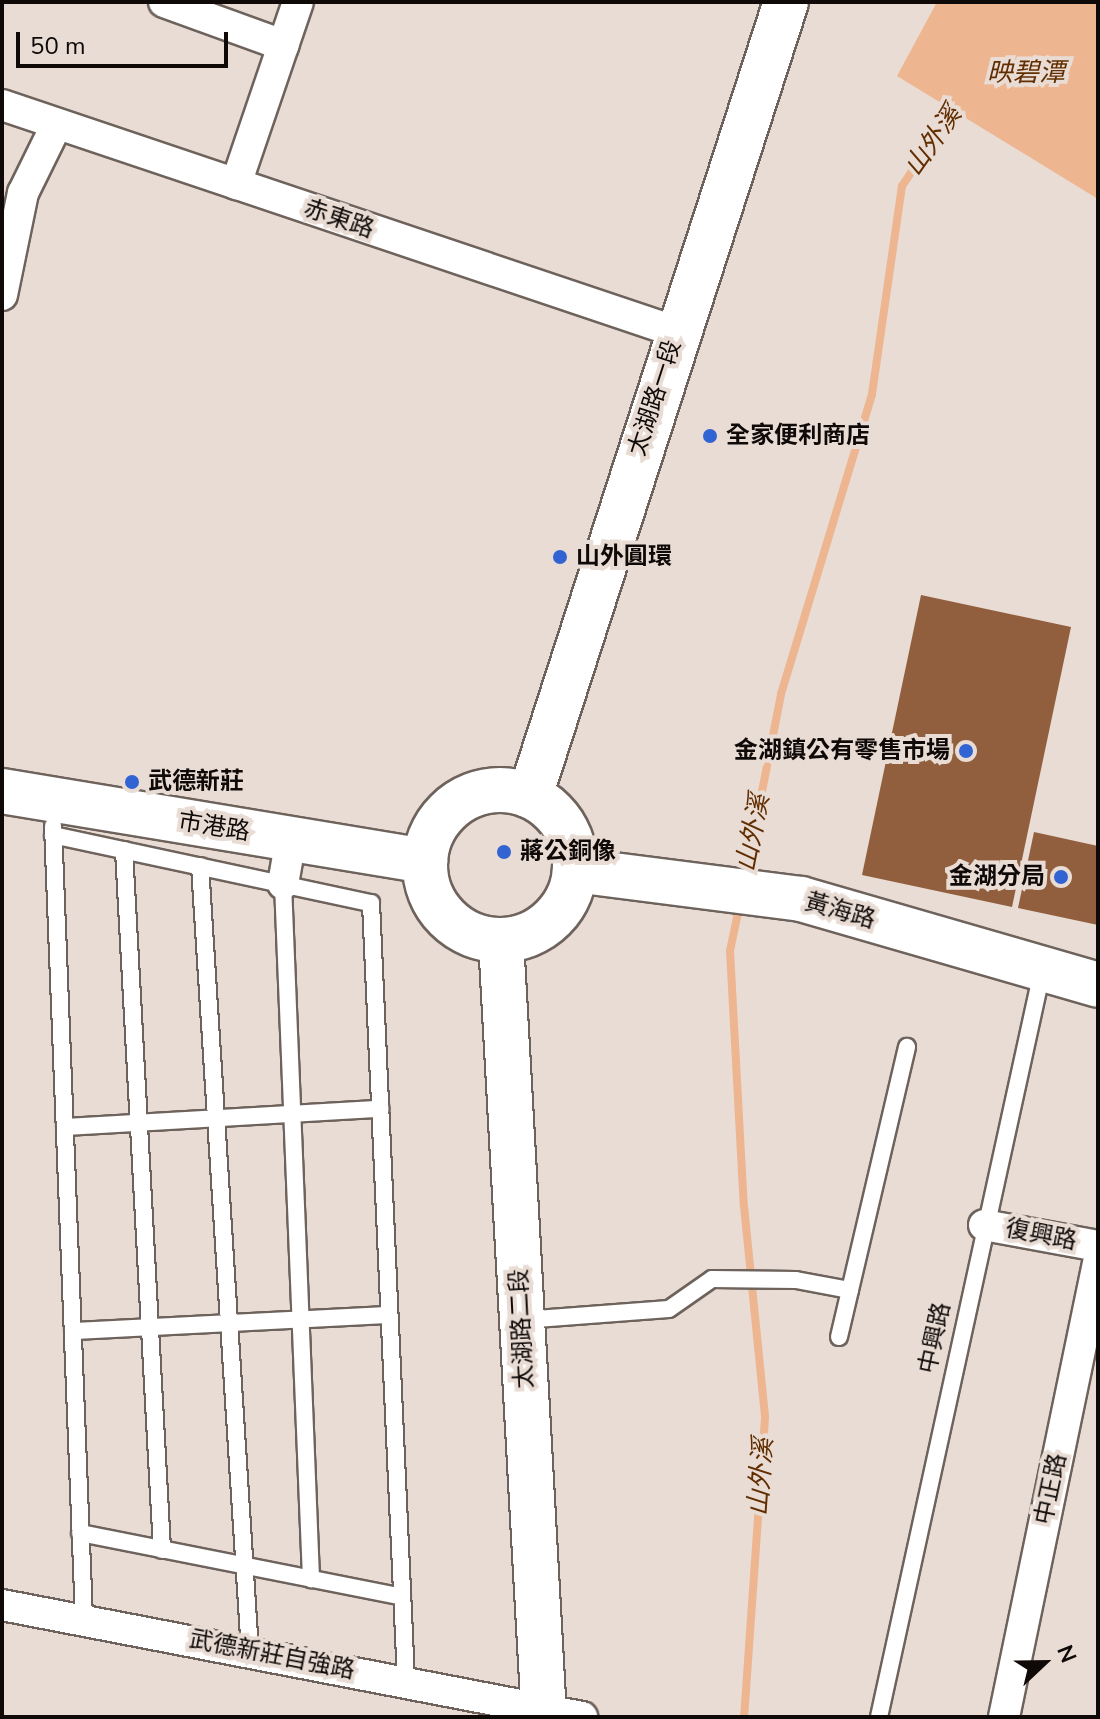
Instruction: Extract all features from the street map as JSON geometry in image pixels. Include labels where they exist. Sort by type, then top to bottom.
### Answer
[{"type":"street","points":[[164,2],[283,45]]},
{"type":"street","points":[[236,184],[298,2]]},
{"type":"street","name":"太湖路一段","points":[[530,796],[677,332],[786,2]]},
{"type":"street","name":"赤東路","points":[[2,105],[677,332]]},
{"type":"street","points":[[2,295],[23,193],[57,124]]},
{"type":"street","name":"市港路","points":[[2,791],[53,818],[291,839],[425,861]]},
{"type":"street","points":[[482,792],[530,796],[564,826],[575,870],[560,912],[533,932],[501,940],[477,937],[447,916],[428,885],[425,861],[442,817],[460,801],[482,792]]},
{"type":"street","points":[[283,884],[291,839]]},
{"type":"street","name":"黃海路","points":[[575,870],[777,895],[1098,985]]},
{"type":"street","name":"太湖路二段","points":[[501,940],[522,1320],[556,1713]]},
{"type":"street","name":"復興路","points":[[984,1225],[1098,1246]]},
{"type":"street","name":"中正路","points":[[1004,1717],[1098,1262]]},
{"type":"street","name":"武德新莊自強路","points":[[2,1605],[406,1680],[556,1713]]},
{"type":"lane","points":[[84,1620],[53,818],[124,850],[371,903],[406,1680]]},
{"type":"lane","points":[[124,850],[162,1550]]},
{"type":"lane","points":[[200,866],[250,1651]]},
{"type":"lane","points":[[283,884],[311,1579]]},
{"type":"lane","name":"中興路","points":[[879,1717],[984,1225],[1043,970]]},
{"type":"lane","points":[[839,1337],[907,1047]]},
{"type":"lane","points":[[65,1127],[380,1109]]},
{"type":"lane","points":[[522,1320],[669,1309],[712,1279],[796,1280],[850,1290]]},
{"type":"lane","points":[[73,1331],[389,1315]]},
{"type":"lane","points":[[80,1533],[402,1597]]},
{"type":"water","name":"映碧潭","points":[[937,2],[1098,2],[1098,199],[897,76]]},
{"type":"building","name":"金湖鎮公有零售市場","points":[[921,595],[1071,627],[1012,907],[862,875]]},
{"type":"building","name":"金湖分局","points":[[1034,832],[1098,846],[1098,925],[1018,908]]},
{"type":"waterway","name":"山外溪","points":[[745,878],[781,694],[872,394],[902,186],[957,104]]},
{"type":"waterway","name":"山外溪","points":[[740,903],[730,951],[744,1206],[765,1418],[744,1717]]},
{"type":"place","name":"全家便利商店","points":[[710,436]]},
{"type":"place","name":"山外圓環","points":[[560,557]]},
{"type":"place","name":"金湖鎮公有零售市場","points":[[966,751]]},
{"type":"place","name":"武德新莊","points":[[132,782]]},
{"type":"place","name":"蔣公銅像","points":[[504,852]]},
{"type":"place","name":"金湖分局","points":[[1061,877]]}]
